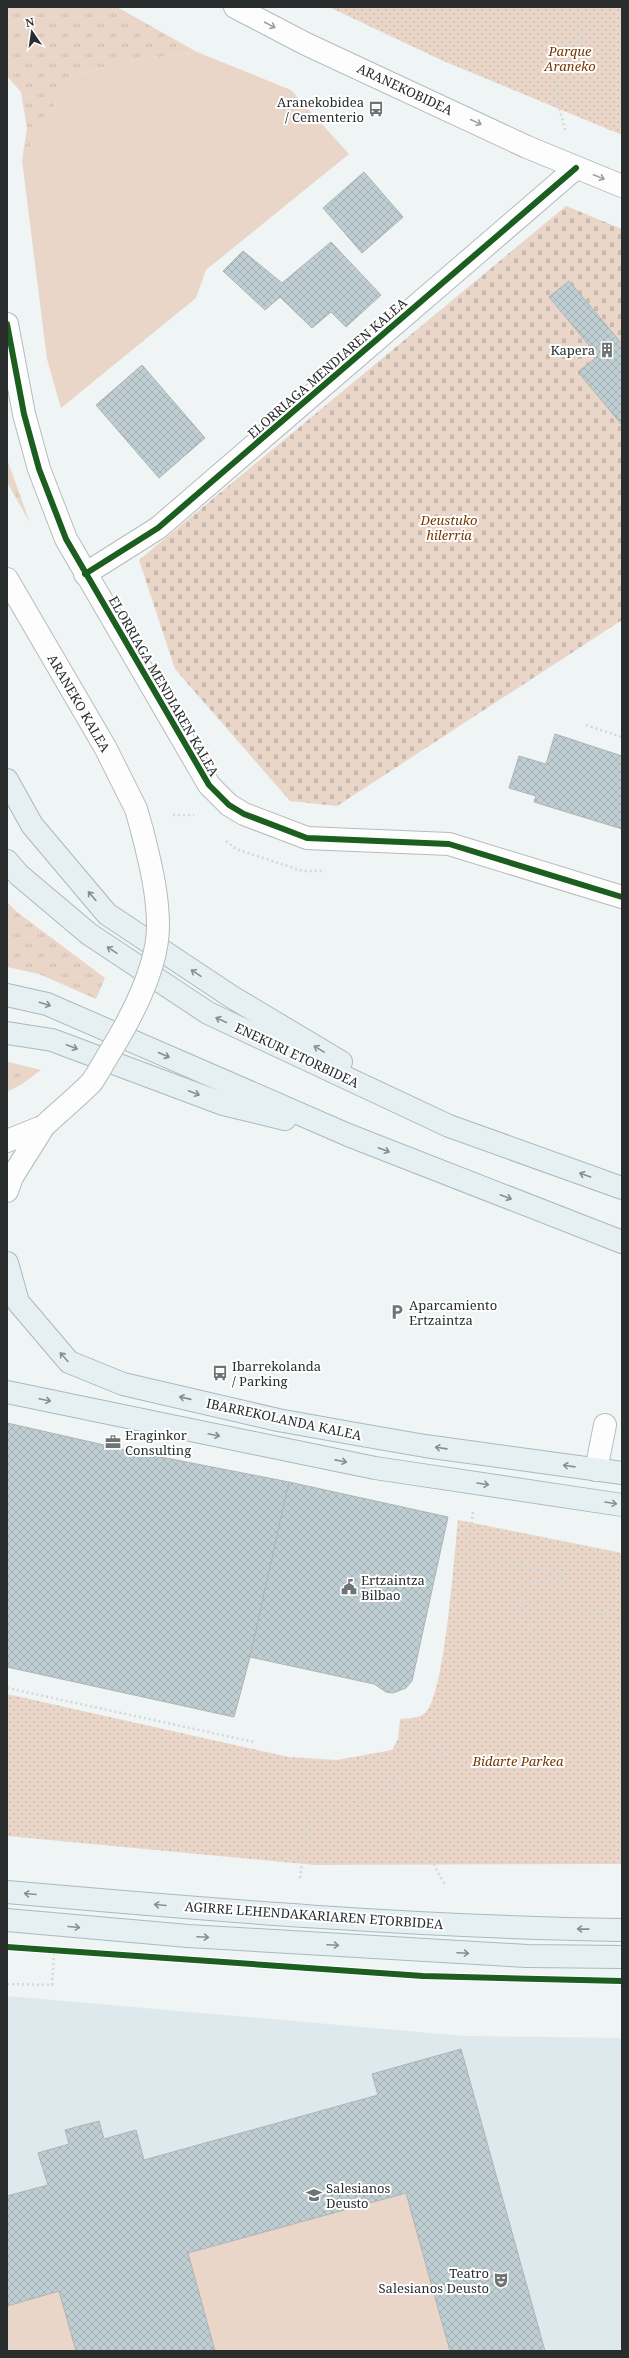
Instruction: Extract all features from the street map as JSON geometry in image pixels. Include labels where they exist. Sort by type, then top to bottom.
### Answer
[{"type":"main road","points":[[7,780],[32,825],[107,914],[232,997],[449,1126]]},
{"type":"main road","name":"ENEKURI ETORBIDEA","points":[[7,861],[19,875],[89,934],[208,1014],[449,1126],[622,1188]]},
{"type":"main road","points":[[7,995],[47,1004],[348,1135],[622,1242]]},
{"type":"main road","points":[[7,1034],[52,1040],[223,1104],[348,1135]]},
{"type":"main road","name":"IBARREKOLANDA KALEA","points":[[7,1263],[18,1302],[69,1362],[123,1384],[278,1420],[425,1446],[622,1473]]},
{"type":"main road","points":[[7,1392],[375,1468],[622,1505]]},
{"type":"main road","name":"AGIRRE LEHENDAKARIAREN ETORBIDEA","points":[[7,1892],[280,1915],[528,1928],[622,1930]]},
{"type":"main road","points":[[7,1920],[235,1939],[527,1956],[622,1956]]},
{"type":"street","name":"ARANEKOBIDEA","points":[[235,7],[306,44],[576,168]]},
{"type":"street","points":[[576,168],[622,186]]},
{"type":"street","name":"ELORRIAGA MENDIAREN KALEA","points":[[85,574],[158,528],[576,168]]},
{"type":"street","name":"ELORRIAGA MENDIAREN KALEA","points":[[7,324],[24,414],[39,469],[66,539],[208,785],[229,805],[244,814],[307,838],[449,844],[622,897]]},
{"type":"street","name":"ARANEKO KALEA","points":[[7,579],[105,747],[136,810],[154,878],[157,906],[158,927],[152,960],[138,1002],[126,1027],[92,1082],[44,1126]]},
{"type":"street","points":[[7,1141],[44,1126]]},
{"type":"street","points":[[10,1184],[44,1126]]},
{"type":"street","points":[[596,1470],[605,1425]]},
{"type":"path","points":[[565,130],[558,103],[555,82],[575,49],[584,27],[582,7]]},
{"type":"path","points":[[586,725],[622,737]]},
{"type":"path","points":[[474,1507],[467,1558],[562,1573],[560,1584],[526,1581],[519,1602],[534,1636],[622,1719]]},
{"type":"path","points":[[519,1602],[622,1617]]},
{"type":"path","points":[[7,1688],[254,1742]]},
{"type":"path","points":[[300,1878],[309,1813],[336,1812],[374,1796],[430,1760],[443,1758],[440,1749],[399,1728]]},
{"type":"path","points":[[391,1785],[444,1885]]},
{"type":"path","points":[[7,1984],[52,1985],[54,1951]]},
{"type":"shaded area","name":"Salesianos Deusto","points":[[7,1996],[464,2036],[622,2038],[622,2351],[7,2351]]},
{"type":"green space","points":[[7,7],[117,7],[197,52],[129,61],[72,76],[22,160],[27,128],[21,92],[7,76]]},
{"type":"green space","name":"Parque Araneko","points":[[329,7],[622,7],[622,135],[441,60]]},
{"type":"green space","points":[[197,52],[291,90],[349,154],[206,270],[196,298],[61,408],[47,359],[22,160],[72,76],[128,61]]},
{"type":"green space","name":"Deustuko hilerria","points":[[566,206],[622,229],[622,620],[337,806],[290,801],[175,669],[139,560]]},
{"type":"green space","points":[[7,459],[30,523],[7,482]]},
{"type":"green space","points":[[7,902],[17,912],[105,978],[96,999],[39,974],[7,967]]},
{"type":"green space","points":[[7,1062],[41,1070],[22,1084],[7,1092]]},
{"type":"green space","name":"Bidarte Parkea","points":[[458,1520],[622,1553],[622,1864],[315,1865],[7,1836],[7,1694],[289,1757],[337,1760],[392,1750],[398,1739],[400,1719],[421,1716],[426,1712],[433,1699],[448,1622]]},
{"type":"green space","points":[[406,2193],[450,2351],[215,2351],[188,2253]]},
{"type":"green space","points":[[59,2291],[76,2351],[7,2351],[7,2306]]},
{"type":"building","points":[[364,172],[403,217],[362,253],[323,208]]},
{"type":"building","points":[[331,242],[381,295],[346,327],[331,312],[312,328],[280,297],[265,310],[223,271],[243,251],[282,283]]},
{"type":"building","name":"Kapera","points":[[569,281],[622,344],[622,425],[578,372],[598,356],[549,297]]},
{"type":"building","points":[[142,365],[205,438],[159,478],[96,405]]},
{"type":"building","points":[[555,734],[622,756],[622,829],[534,802],[536,796],[509,788],[519,756],[546,764]]},
{"type":"building","points":[[7,1423],[135,1452],[289,1482],[250,1657],[234,1717],[7,1667]]},
{"type":"building","name":"Ertzaintza Bilbao","points":[[289,1482],[448,1517],[412,1681],[406,1688],[393,1693],[386,1692],[374,1684],[250,1657]]},
{"type":"building","points":[[461,2049],[545,2351],[450,2351],[406,2193],[188,2253],[215,2351],[76,2351],[59,2291],[7,2306],[7,2196],[48,2185],[38,2153],[69,2144],[65,2130],[99,2121],[104,2139],[136,2130],[144,2160],[378,2095],[372,2074]]},
{"type":"cycle path","points":[[85,574],[158,528],[576,168]]},
{"type":"cycle path","points":[[7,324],[24,414],[39,469],[66,539],[209,785],[229,805],[244,814],[307,838],[449,844],[622,897]]},
{"type":"cycle path","points":[[7,1947],[423,1976],[622,1981]]},
{"type":"place","name":"Aranekobidea / Cementerio","points":[[376,109]]},
{"type":"place","name":"Kapera","points":[[607,350]]},
{"type":"place","name":"Aparcamiento Ertzaintza","points":[[397,1312]]},
{"type":"place","name":"Ibarrekolanda / Parking","points":[[220,1373]]},
{"type":"place","name":"Eraginkor Consulting","points":[[113,1442]]},
{"type":"place","name":"Ertzaintza Bilbao","points":[[349,1587]]},
{"type":"place","name":"Salesianos Deusto","points":[[314,2195]]},
{"type":"place","name":"Teatro Salesianos Deusto","points":[[501,2280]]}]
